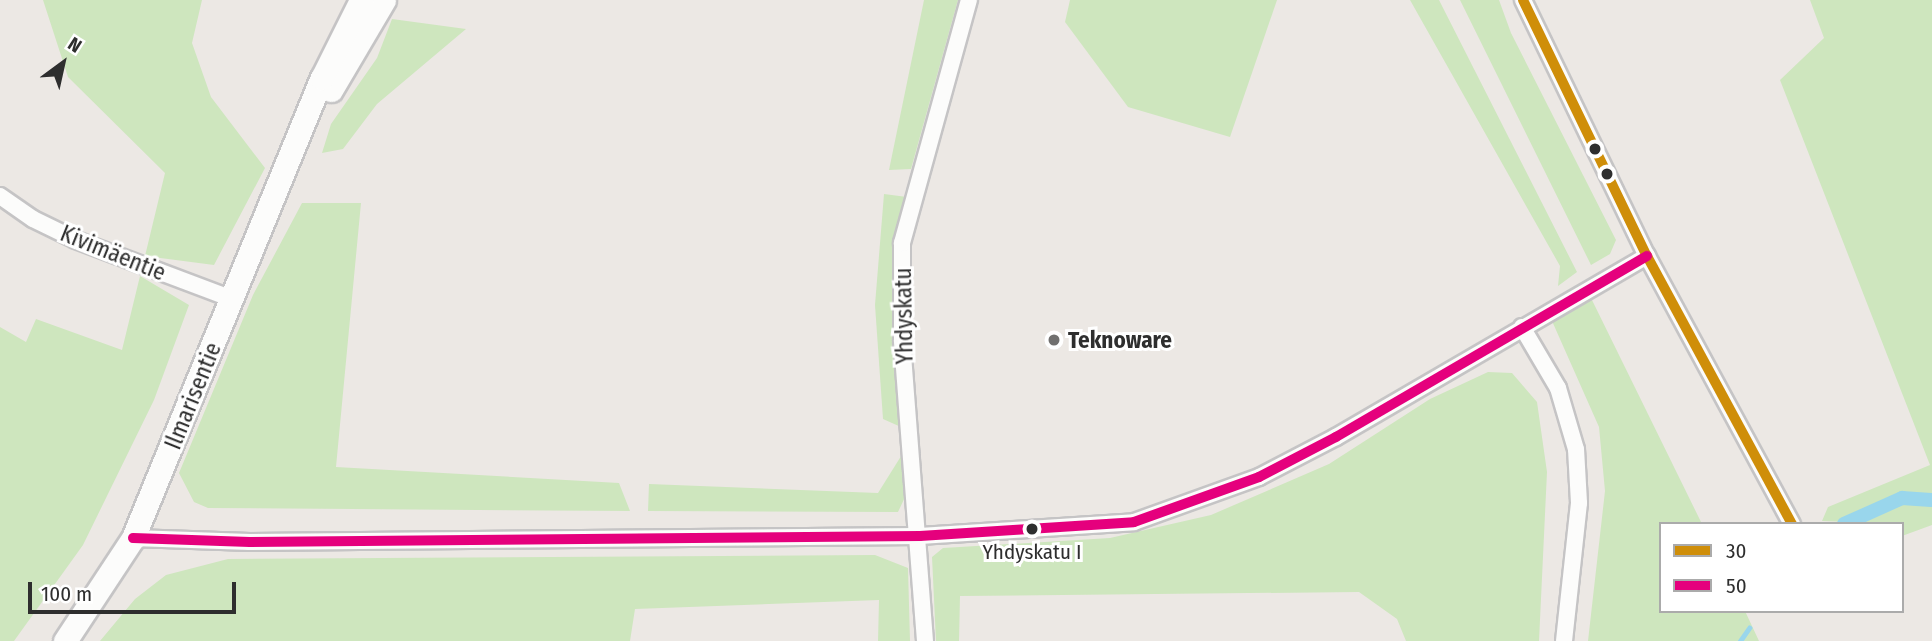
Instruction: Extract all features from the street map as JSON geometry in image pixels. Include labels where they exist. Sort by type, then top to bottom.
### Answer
[{"type":"street","name":"Ilmarisentie","points":[[65,641],[133,538],[300,140],[322,78],[361,0]]},
{"type":"street","name":"Ilmarisentie","points":[[300,140],[384,0]]},
{"type":"street","name":"Yhdyskatu","points":[[925,641],[920,536],[902,340],[902,243],[969,0]]},
{"type":"street","points":[[1523,0],[1647,256],[1791,522]]},
{"type":"street","name":"Kivimäentie","points":[[0,196],[33,219],[76,240],[232,299]]},
{"type":"street","points":[[133,538],[250,542],[920,536],[1133,522],[1259,477],[1647,256]]},
{"type":"street","points":[[1522,327],[1558,388],[1576,449],[1579,503],[1564,641]]},
{"type":"green space","points":[[43,0],[202,0],[192,43],[211,97],[265,168],[214,265],[145,256],[165,173],[68,77]]},
{"type":"green space","points":[[924,0],[958,0],[911,169],[889,170]]},
{"type":"green space","points":[[1070,0],[1277,0],[1230,137],[1128,107],[1065,22]]},
{"type":"green space","points":[[1410,0],[1439,0],[1577,272],[1558,286],[1560,266]]},
{"type":"green space","points":[[1460,0],[1499,0],[1511,33],[1616,240],[1610,254],[1591,265]]},
{"type":"green space","points":[[1810,0],[1932,0],[1932,525],[1904,535],[1904,522],[1822,521],[1828,507],[1930,465],[1780,80],[1824,38]]},
{"type":"green space","points":[[392,19],[466,29],[377,104],[343,149],[322,153],[331,124],[377,58]]},
{"type":"green space","points":[[884,194],[907,197],[901,427],[883,419],[875,305]]},
{"type":"green space","points":[[302,203],[361,203],[336,467],[619,483],[630,511],[208,508],[194,502],[179,473],[253,295]]},
{"type":"green space","points":[[140,276],[189,305],[154,400],[83,545],[14,641],[0,641],[0,327],[26,342],[36,319],[122,350]]},
{"type":"green space","points":[[1591,298],[1701,522],[1659,522],[1659,613],[1746,613],[1759,641],[1588,641],[1605,491],[1599,427],[1552,321]]},
{"type":"green space","points":[[1488,372],[1512,373],[1537,402],[1547,472],[1539,641],[1406,641],[1397,619],[1359,592],[960,596],[959,641],[936,641],[932,557],[943,548],[1110,538],[1211,515],[1329,464],[1430,399]]},
{"type":"green space","points":[[903,453],[906,495],[898,512],[648,511],[649,484],[878,493]]},
{"type":"green space","points":[[875,555],[908,568],[910,641],[878,641],[879,600],[635,609],[630,641],[100,641],[135,599],[166,575],[228,559]]},
{"type":"waterway","points":[[1848,522],[1902,498],[1931,500]]},
{"type":"waterway","points":[[1740,641],[1749,628]]},
{"type":"transit line","name":"30","points":[[1523,0],[1647,256],[1791,522]]},
{"type":"transit line","name":"50","points":[[133,538],[250,542],[920,536],[1134,522],[1259,477],[1336,437],[1647,256]]},
{"type":"place","name":"Teknoware","points":[[1054,340]]},
{"type":"place","name":"Yhdyskatu I","points":[[1032,529]]}]
